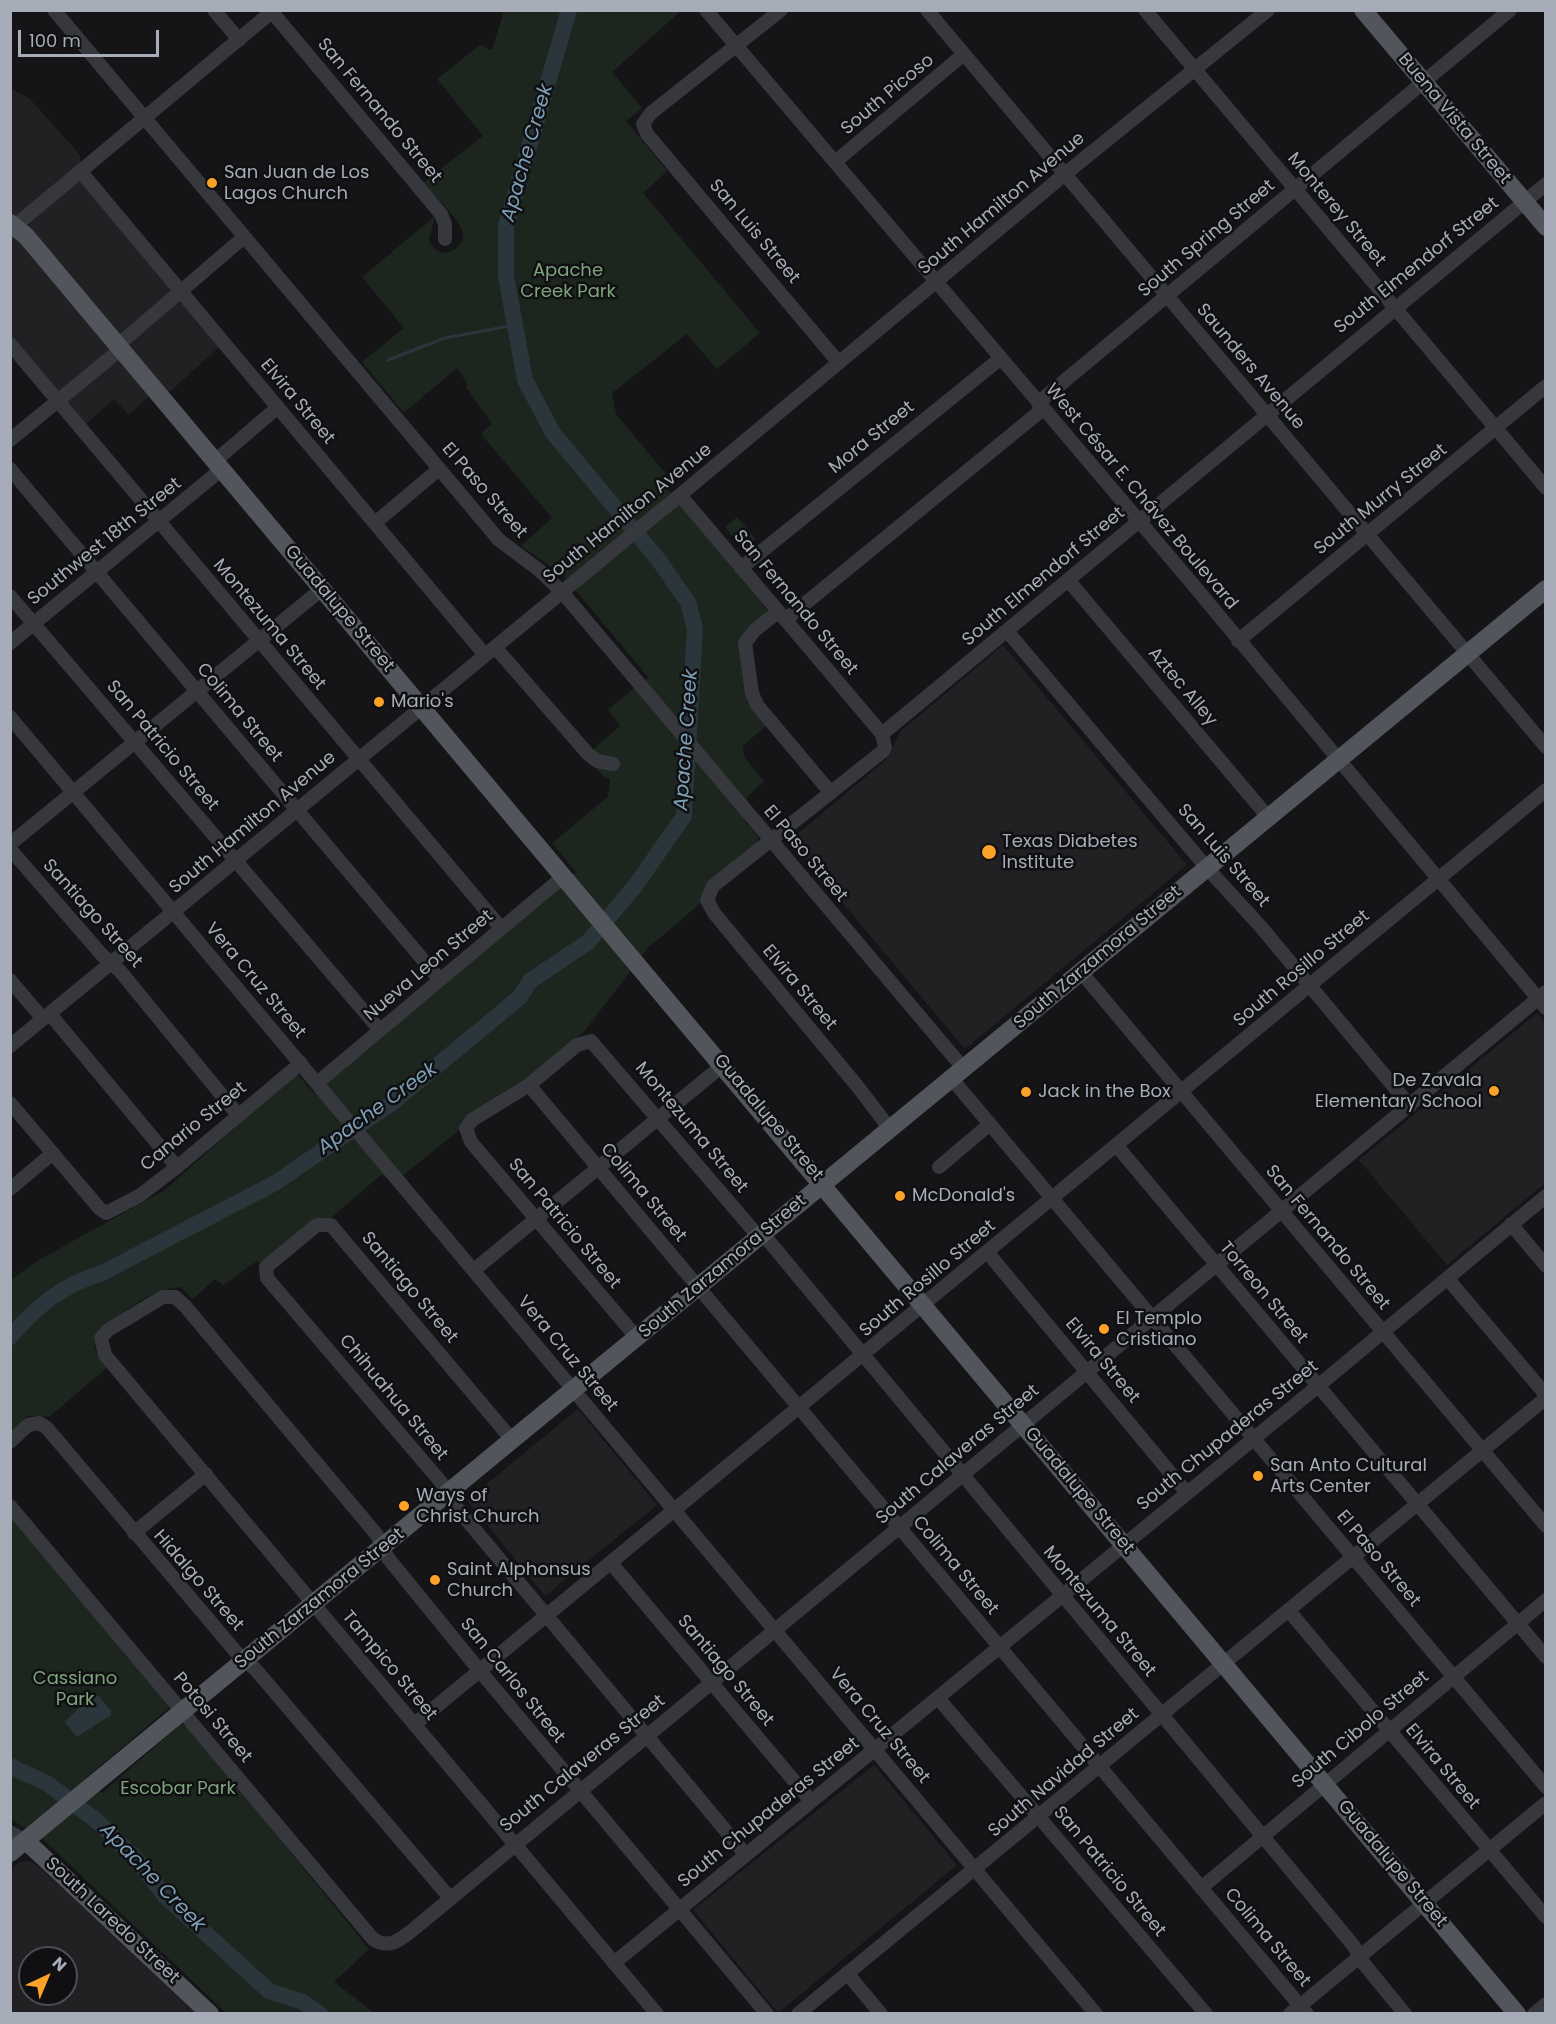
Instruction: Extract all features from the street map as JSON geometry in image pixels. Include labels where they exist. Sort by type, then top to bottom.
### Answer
[{"type":"main road","name":"Buena Vista Street","points":[[1363,10],[1545,227]]},
{"type":"main road","name":"Guadalupe Street","points":[[12,226],[219,465],[1517,2013]]},
{"type":"main road","name":"South Zarzamora Street","points":[[10,1853],[25,1834],[104,1776],[513,1441],[1545,588]]},
{"type":"main road","name":"South Laredo Street","points":[[25,1834],[210,2013]]},
{"type":"street","name":"El Paso Street","points":[[54,10],[499,540],[540,570],[562,592],[770,841],[958,1074],[990,1124],[1545,1787]]},
{"type":"street","points":[[214,10],[239,40]]},
{"type":"street","name":"West César E. Chávez Boulevard","points":[[706,10],[1543,1000]]},
{"type":"street","points":[[737,47],[781,10]]},
{"type":"street","name":"Saunders Avenue","points":[[927,10],[1545,747]]},
{"type":"street","name":"Monterey Street","points":[[1145,10],[1545,488]]},
{"type":"street","name":"South Hamilton Avenue","points":[[10,1046],[676,499],[1065,174],[1268,10]]},
{"type":"street","name":"South Spring Street","points":[[831,793],[757,705],[752,693],[745,643],[755,630],[782,616],[1041,406],[1167,296],[1510,10]]},
{"type":"street","points":[[12,226],[273,11]]},
{"type":"street","name":"San Fernando Street","points":[[273,11],[441,214],[445,224],[444,239]]},
{"type":"street","name":"San Luis Street","points":[[737,47],[651,113],[643,124],[647,134],[839,363]]},
{"type":"street","name":"South Picoso","points":[[835,162],[964,54]]},
{"type":"street","name":"Elvira Street","points":[[81,171],[375,523],[490,651],[588,754],[597,761],[613,764]]},
{"type":"street","name":"South Elmendorf Street","points":[[882,734],[1545,184]]},
{"type":"street","points":[[10,440],[244,237]]},
{"type":"street","name":"Montezuma Street","points":[[10,344],[501,928]]},
{"type":"street","name":"Mora Street","points":[[741,568],[1001,358]]},
{"type":"street","name":"South Murry Street","points":[[1238,641],[1545,386]]},
{"type":"street","name":"Southwest 18th Street","points":[[10,643],[159,521],[278,406]]},
{"type":"street","name":"Colima Street","points":[[10,469],[440,980]]},
{"type":"street","points":[[375,523],[439,469]]},
{"type":"street","name":"San Fernando Street","points":[[676,499],[741,568],[882,734]]},
{"type":"street","name":"Aztec Alley","points":[[1068,580],[1268,817]]},
{"type":"street","points":[[10,844],[322,589]]},
{"type":"street","name":"San Patricio Street","points":[[10,596],[380,1030]]},
{"type":"street","name":"San Luis Street","points":[[1007,631],[1207,868],[1261,927],[1410,1106]]},
{"type":"street","name":"Vera Cruz Street","points":[[10,717],[1096,2013]]},
{"type":"street","points":[[770,841],[883,751],[885,747],[882,734]]},
{"type":"street","name":"South Rosillo Street","points":[[415,1725],[1116,1145],[1311,987],[1545,790]]},
{"type":"street","name":"Elvira Street","points":[[770,841],[713,886],[708,894],[714,913],[858,1087],[890,1130]]},
{"type":"street","name":"Santiago Street","points":[[10,849],[111,963],[238,1115]]},
{"type":"street","name":"Nueva Leon Street","points":[[317,1083],[501,928],[569,883]]},
{"type":"street","name":"San Fernando Street","points":[[1082,972],[1545,1526]]},
{"type":"street","points":[[10,980],[46,1017],[177,1167]]},
{"type":"street","name":"South Calaveras Street","points":[[392,1944],[1216,1265],[1543,1000]]},
{"type":"street","name":"Montezuma Street","points":[[529,1085],[582,1041],[595,1043],[863,1356],[1262,1834],[1405,2013]]},
{"type":"street","name":"Canario Street","points":[[53,1153],[100,1209],[106,1213],[139,1196],[177,1167],[301,1063]]},
{"type":"street","points":[[474,1270],[723,1065]]},
{"type":"street","name":"Colima Street","points":[[529,1085],[1201,1888],[1299,2011]]},
{"type":"street","name":"San Patricio Street","points":[[529,1085],[472,1120],[467,1130],[471,1142],[637,1338]]},
{"type":"street","points":[[10,1103],[53,1153],[10,1189]]},
{"type":"street","points":[[939,1167],[990,1124]]},
{"type":"street","name":"Torreon Street","points":[[1116,1145],[1545,1656]]},
{"type":"street","name":"South Chupaderas Street","points":[[614,1964],[1318,1386],[1545,1196]]},
{"type":"street","points":[[1511,1224],[1545,1266]]},
{"type":"street","name":"Santiago Street","points":[[265,1270],[268,1264],[316,1225],[331,1225],[513,1441]]},
{"type":"street","name":"Elvira Street","points":[[987,1253],[1187,1493]]},
{"type":"street","name":"Chihuahua Street","points":[[265,1270],[267,1278],[440,1481],[545,1617],[746,1855]]},
{"type":"street","points":[[1448,1277],[1545,1396]]},
{"type":"street","name":"San Carlos Street","points":[[101,1338],[108,1330],[154,1300],[170,1296],[180,1300],[377,1535],[388,1558],[480,1671],[767,2013]]},
{"type":"street","name":"Tampico Street","points":[[101,1338],[105,1355],[657,2013]]},
{"type":"street","name":"South Navidad Street","points":[[798,2013],[1418,1505],[1545,1396]]},
{"type":"street","name":"Hidalgo Street","points":[[10,1442],[21,1430],[39,1423],[47,1428],[134,1533],[450,1898]]},
{"type":"street","points":[[134,1533],[206,1474]]},
{"type":"street","name":"Potosi Street","points":[[10,1506],[373,1939],[381,1944],[392,1944]]},
{"type":"street","name":"Santiago Street","points":[[611,1563],[811,1802]]},
{"type":"street","name":"South Cibolo Street","points":[[1201,1888],[1262,1834],[1545,1600]]},
{"type":"street","name":"Elvira Street","points":[[1289,1611],[1545,1917]]},
{"type":"street","name":"San Patricio Street","points":[[938,1698],[1206,2013]]},
{"type":"street","points":[[1299,2011],[1359,1955],[1545,1803]]},
{"type":"street","points":[[846,1973],[880,2013]]},
{"type":"street","points":[[1534,2013],[1545,2004]]},
{"type":"shaded area","points":[[10,88],[30,99],[80,155],[82,183],[219,347],[172,390],[147,398],[129,415],[114,399],[85,425],[11,335]]},
{"type":"shaded area","name":"Texas Diabetes Institute","points":[[1003,645],[1187,865],[965,1049],[790,840],[886,760],[901,731]]},
{"type":"shaded area","name":"De Zavala Elementary School","points":[[1537,1013],[1546,1023],[1545,1183],[1447,1265],[1359,1160]]},
{"type":"shaded area","points":[[578,1409],[657,1505],[545,1596],[467,1500]]},
{"type":"shaded area","points":[[93,1693],[97,1694],[111,1711],[111,1715],[77,1737],[65,1722]]},
{"type":"shaded area","points":[[874,1765],[957,1865],[778,2013],[693,1910]]},
{"type":"shaded area","points":[[31,1861],[195,2013],[11,2014],[11,1869],[19,1862]]},
{"type":"green space","name":"Apache Creek Park","points":[[504,11],[681,11],[612,72],[642,108],[626,121],[667,171],[643,193],[760,333],[717,369],[687,334],[612,393],[616,414],[675,485],[669,490],[768,611],[744,633],[741,640],[767,725],[743,746],[744,757],[764,781],[748,796],[744,820],[758,837],[758,842],[706,884],[702,902],[648,948],[583,1033],[526,1079],[460,1123],[459,1130],[405,1174],[381,1175],[331,1218],[318,1219],[261,1264],[257,1261],[223,1285],[215,1279],[193,1299],[180,1287],[156,1293],[135,1304],[96,1334],[95,1348],[108,1367],[50,1416],[27,1416],[11,1432],[11,1280],[37,1261],[165,1190],[296,1073],[314,1093],[576,872],[552,843],[608,797],[610,779],[603,776],[585,756],[620,726],[608,710],[648,677],[562,574],[521,546],[552,518],[481,434],[492,424],[466,387],[468,385],[457,368],[404,413],[362,362],[404,328],[362,277],[435,216],[429,239],[433,247],[445,253],[457,248],[461,243],[463,237],[459,224],[423,183],[483,136],[437,79],[480,45],[492,50]]},
{"type":"green space","points":[[737,517],[756,539],[743,549],[725,527]]},
{"type":"green space","points":[[11,1513],[170,1707],[86,1778],[102,1793],[181,1724],[189,1727],[369,1949],[334,1982],[374,2013],[226,2013],[47,1843],[11,1819]]},
{"type":"waterway","name":"Apache Creek","points":[[10,1337],[40,1306],[62,1290],[102,1273],[275,1183],[392,1103],[520,997],[530,981],[588,942],[635,886],[684,816],[695,629],[688,602],[657,558],[553,433],[525,380],[506,276],[506,226],[569,10]]},
{"type":"waterway","points":[[388,360],[445,338],[515,325]]},
{"type":"waterway","name":"Apache Creek","points":[[10,1766],[48,1784],[97,1821],[137,1860],[165,1896],[269,1991],[303,2002],[320,2014]]},
{"type":"place","name":"San Juan de Los Lagos Church","points":[[212,183]]},
{"type":"place","name":"Mario's","points":[[379,702]]},
{"type":"place","name":"Texas Diabetes Institute","points":[[989,852]]},
{"type":"place","name":"De Zavala Elementary School","points":[[1494,1091]]},
{"type":"place","name":"Jack in the Box","points":[[1026,1092]]},
{"type":"place","name":"McDonald's","points":[[900,1196]]},
{"type":"place","name":"El Templo Cristiano","points":[[1104,1329]]},
{"type":"place","name":"San Anto Cultural Arts Center","points":[[1258,1476]]},
{"type":"place","name":"Ways of Christ Church","points":[[404,1506]]},
{"type":"place","name":"Saint Alphonsus Church","points":[[435,1580]]},
{"type":"park label","name":"Cassiano Park","points":[[75,1689]]},
{"type":"park label","name":"Escobar Park","points":[[178,1789]]}]
